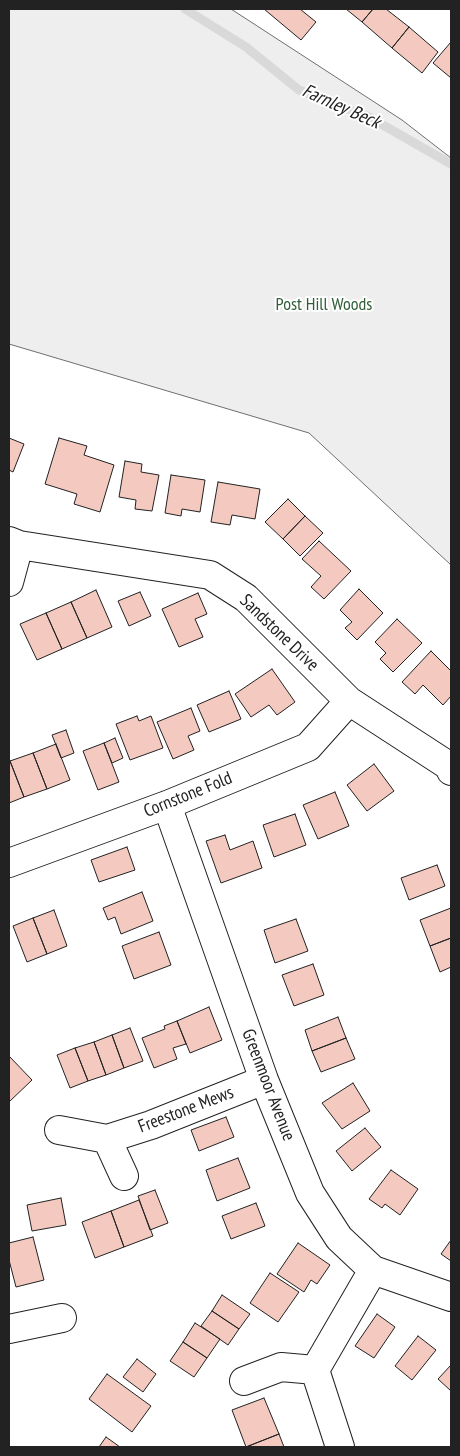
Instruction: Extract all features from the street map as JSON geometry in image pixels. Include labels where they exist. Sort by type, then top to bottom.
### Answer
[{"type":"street","name":"Sandstone Drive","points":[[9,582],[14,543],[210,575],[246,598],[348,701],[449,766],[451,771]]},
{"type":"street","name":"Cornstone Fold","points":[[9,863],[167,805],[308,747],[348,701]]},
{"type":"street","name":"Greenmoor Avenue","points":[[167,805],[264,1080],[310,1193],[339,1238],[373,1270],[451,1297]]},
{"type":"street","name":"Freestone Mews","points":[[59,1130],[106,1139],[151,1125],[264,1080]]},
{"type":"street","points":[[106,1139],[124,1176]]},
{"type":"street","points":[[340,1447],[315,1370],[373,1270]]},
{"type":"street","points":[[9,1329],[62,1318]]},
{"type":"street","points":[[244,1381],[281,1367],[315,1370]]},
{"type":"green space","name":"Post Hill Woods","points":[[9,9],[231,9],[402,120],[451,158],[451,565],[309,433],[9,344]]},
{"type":"building","points":[[264,9],[300,9],[316,22],[301,40]]},
{"type":"building","points":[[346,9],[373,9],[362,22]]},
{"type":"building","points":[[373,9],[386,9],[409,27],[392,48],[362,22]]},
{"type":"building","points":[[409,27],[438,52],[422,73],[392,48]]},
{"type":"building","points":[[451,42],[451,78],[433,63]]},
{"type":"building","points":[[9,438],[24,444],[13,472],[9,470]]},
{"type":"building","points":[[59,438],[87,446],[84,455],[114,465],[100,512],[74,504],[77,494],[45,484]]},
{"type":"building","points":[[125,461],[142,464],[141,472],[159,475],[152,511],[135,509],[136,500],[119,497]]},
{"type":"building","points":[[171,475],[205,480],[200,512],[182,509],[181,516],[165,513]]},
{"type":"building","points":[[218,482],[260,489],[255,519],[232,515],[230,525],[211,522]]},
{"type":"building","points":[[288,499],[305,516],[283,539],[265,522]]},
{"type":"building","points":[[305,516],[323,533],[300,556],[283,539]]},
{"type":"building","points":[[319,541],[351,571],[324,599],[311,587],[321,576],[302,559]]},
{"type":"building","points":[[359,589],[383,613],[357,640],[345,628],[352,622],[340,610]]},
{"type":"building","points":[[96,590],[112,627],[87,638],[71,602]]},
{"type":"building","points":[[140,592],[151,616],[129,626],[118,601]]},
{"type":"building","points":[[198,593],[207,614],[195,619],[203,637],[179,647],[162,609]]},
{"type":"building","points":[[71,602],[87,638],[62,649],[46,613]]},
{"type":"building","points":[[46,613],[62,649],[37,660],[20,624]]},
{"type":"building","points":[[397,619],[422,643],[393,672],[380,659],[386,653],[375,642]]},
{"type":"building","points":[[431,651],[451,671],[451,696],[443,705],[423,685],[415,694],[402,682]]},
{"type":"building","points":[[272,669],[295,702],[277,715],[269,705],[251,717],[235,694]]},
{"type":"building","points":[[229,691],[241,719],[209,732],[197,705]]},
{"type":"building","points":[[191,708],[200,731],[188,736],[194,750],[173,759],[157,722]]},
{"type":"building","points":[[137,716],[139,721],[151,716],[163,748],[130,760],[116,724]]},
{"type":"building","points":[[66,730],[74,753],[61,758],[52,735]]},
{"type":"building","points":[[115,738],[123,758],[112,763],[104,743]]},
{"type":"building","points":[[104,743],[119,782],[98,790],[83,751]]},
{"type":"building","points":[[56,744],[70,780],[47,789],[33,753]]},
{"type":"building","points":[[33,753],[47,789],[24,797],[10,761]]},
{"type":"building","points":[[9,762],[24,797],[9,803]]},
{"type":"building","points":[[374,764],[394,791],[367,811],[347,785]]},
{"type":"building","points":[[335,792],[349,826],[318,839],[303,805]]},
{"type":"building","points":[[295,814],[306,845],[274,857],[263,825]]},
{"type":"building","points":[[225,835],[230,850],[253,841],[262,868],[221,883],[206,841]]},
{"type":"building","points":[[127,847],[135,870],[99,882],[91,860]]},
{"type":"building","points":[[437,865],[445,886],[409,900],[401,878]]},
{"type":"building","points":[[142,892],[153,921],[121,934],[115,917],[108,920],[103,908]]},
{"type":"building","points":[[451,908],[451,938],[430,946],[420,920]]},
{"type":"building","points":[[54,910],[67,946],[47,954],[33,918]]},
{"type":"building","points":[[33,918],[47,954],[27,962],[13,926]]},
{"type":"building","points":[[296,919],[308,951],[275,963],[264,930]]},
{"type":"building","points":[[159,932],[171,965],[134,979],[122,946]]},
{"type":"building","points":[[451,938],[451,967],[440,972],[430,946]]},
{"type":"building","points":[[313,964],[324,995],[294,1006],[282,975]]},
{"type":"building","points":[[209,1007],[222,1040],[190,1053],[177,1021]]},
{"type":"building","points":[[338,1017],[346,1038],[312,1051],[305,1030]]},
{"type":"building","points":[[177,1021],[186,1044],[173,1048],[177,1059],[154,1068],[142,1038],[165,1029],[164,1026]]},
{"type":"building","points":[[130,1028],[143,1061],[124,1068],[112,1035]]},
{"type":"building","points":[[112,1035],[124,1068],[106,1075],[94,1042]]},
{"type":"building","points":[[346,1038],[355,1059],[321,1072],[312,1051]]},
{"type":"building","points":[[94,1042],[106,1075],[88,1081],[75,1048]]},
{"type":"building","points":[[75,1048],[88,1081],[70,1088],[57,1055]]},
{"type":"building","points":[[9,1056],[32,1080],[9,1102]]},
{"type":"building","points":[[353,1083],[370,1111],[342,1129],[322,1103]]},
{"type":"building","points":[[226,1117],[234,1137],[199,1151],[191,1130]]},
{"type":"building","points":[[365,1128],[381,1147],[352,1171],[336,1151]]},
{"type":"building","points":[[238,1158],[250,1188],[217,1201],[206,1170]]},
{"type":"building","points":[[391,1170],[418,1189],[400,1215],[385,1204],[382,1208],[369,1199]]},
{"type":"building","points":[[155,1190],[168,1223],[150,1230],[138,1196]]},
{"type":"building","points":[[61,1198],[66,1225],[32,1231],[27,1205]]},
{"type":"building","points":[[139,1200],[153,1236],[124,1247],[111,1211]]},
{"type":"building","points":[[256,1203],[265,1226],[231,1239],[222,1216]]},
{"type":"building","points":[[111,1211],[124,1247],[95,1258],[82,1222]]},
{"type":"building","points":[[33,1237],[44,1280],[16,1287],[9,1260],[9,1243]]},
{"type":"building","points":[[451,1240],[451,1261],[441,1254]]},
{"type":"building","points":[[298,1243],[330,1265],[317,1284],[311,1280],[304,1292],[277,1274]]},
{"type":"building","points":[[270,1273],[299,1292],[278,1322],[250,1303]]},
{"type":"building","points":[[222,1295],[250,1314],[239,1329],[212,1311]]},
{"type":"building","points":[[212,1311],[239,1329],[228,1345],[201,1326]]},
{"type":"building","points":[[377,1314],[395,1327],[374,1358],[355,1346]]},
{"type":"building","points":[[195,1323],[220,1339],[207,1358],[183,1342]]},
{"type":"building","points":[[418,1336],[436,1350],[412,1380],[395,1366]]},
{"type":"building","points":[[183,1342],[207,1358],[194,1377],[170,1361]]},
{"type":"building","points":[[137,1359],[156,1374],[143,1392],[123,1377]]},
{"type":"building","points":[[451,1365],[451,1391],[438,1379]]},
{"type":"building","points":[[107,1374],[151,1406],[132,1432],[89,1399]]},
{"type":"building","points":[[264,1398],[279,1434],[246,1447],[232,1410]]},
{"type":"building","points":[[279,1434],[284,1447],[246,1447]]},
{"type":"building","points":[[106,1437],[120,1447],[99,1447]]},
{"type":"waterway","name":"Farnley Beck","points":[[185,9],[246,47],[299,90],[369,117],[451,164]]}]
